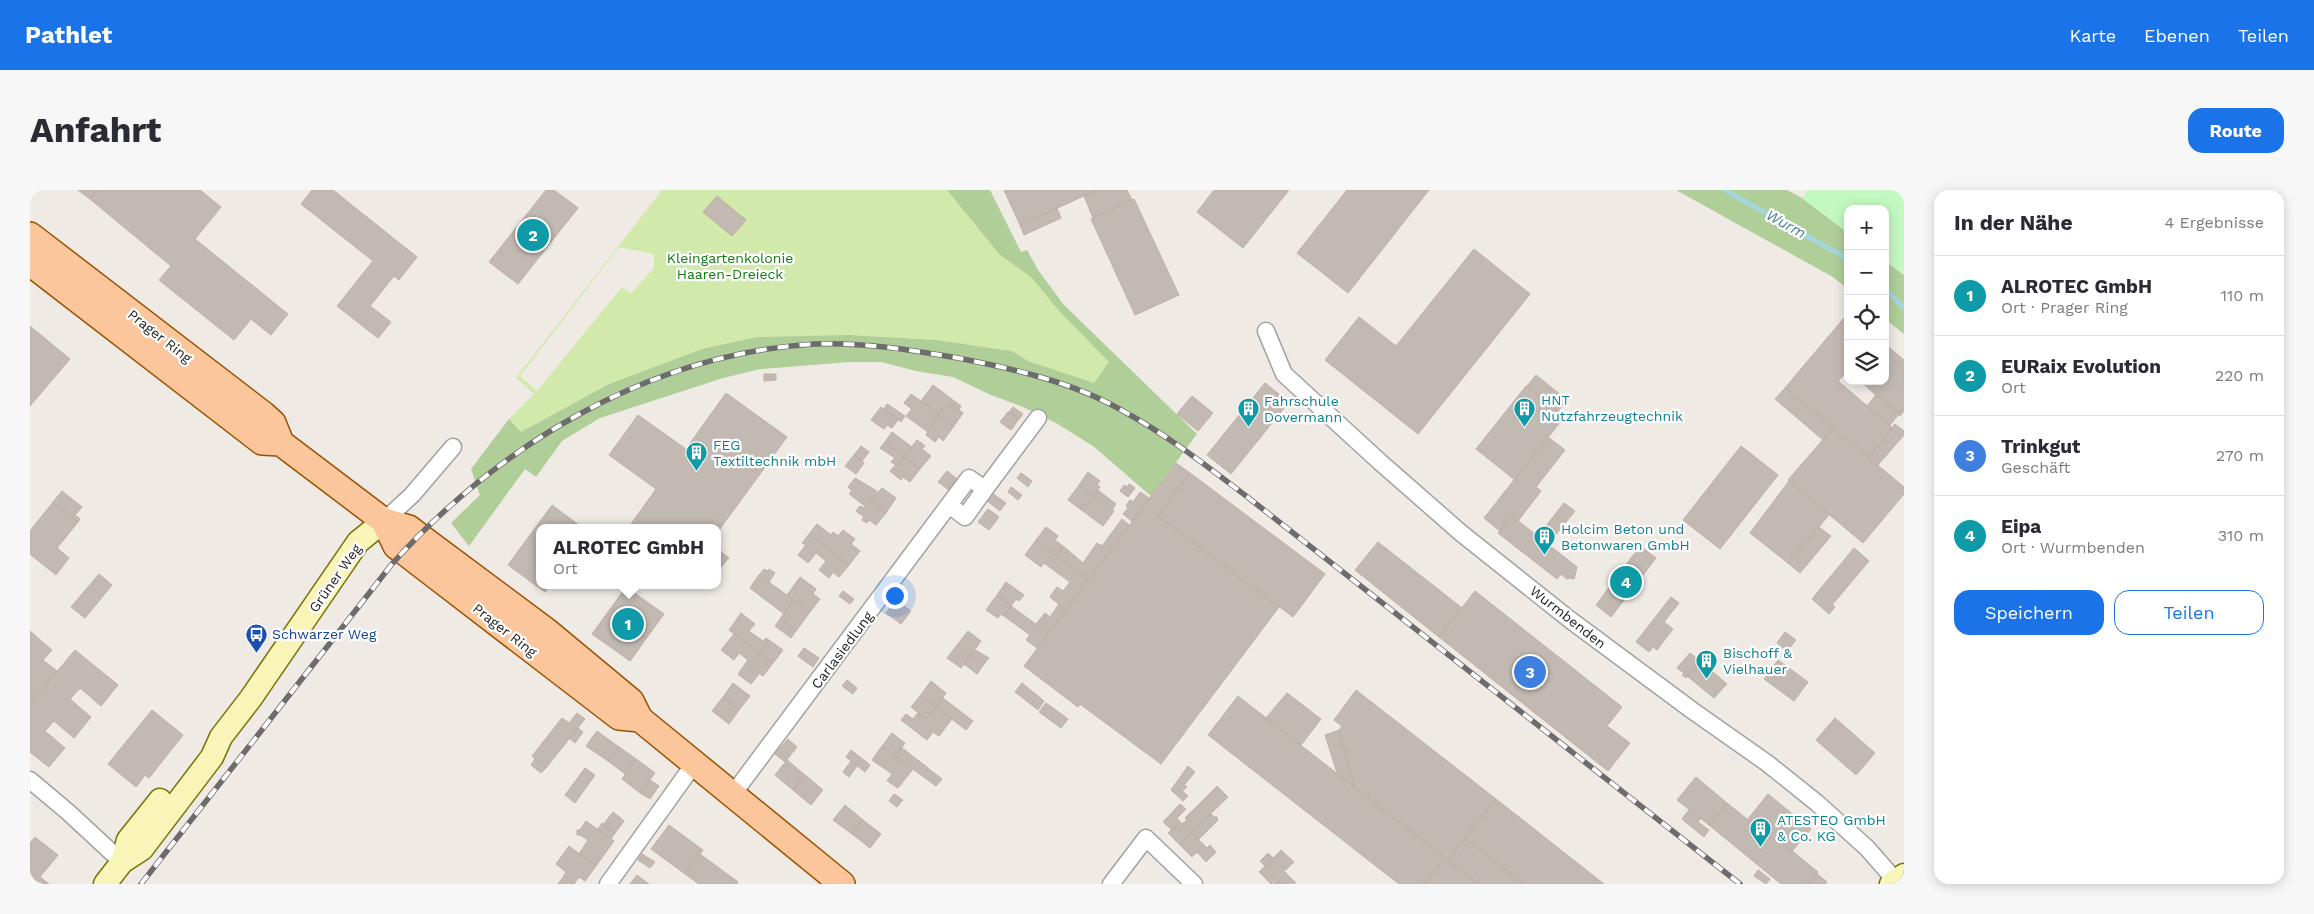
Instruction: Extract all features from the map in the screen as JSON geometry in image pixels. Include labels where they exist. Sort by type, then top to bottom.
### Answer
[{"type":"main road","name":"Prager Ring","points":[[30,235],[263,414],[273,423],[281,443],[384,521],[409,528],[548,632],[631,701],[640,719],[842,884]]},
{"type":"main road","name":"Prager Ring","points":[[30,263],[262,442],[281,443]]},
{"type":"street","name":"Wurmbenden","points":[[1266,331],[1284,374],[1461,533],[1569,619],[1774,768],[1867,848],[1897,880]]},
{"type":"street","name":"Carlasiedlung","points":[[733,794],[969,478],[986,489],[1038,418]]},
{"type":"street","points":[[384,521],[412,495],[453,447]]},
{"type":"street","name":"Grüner Weg","points":[[105,884],[122,862],[128,840],[200,750],[220,737],[251,698],[358,542],[384,521]]},
{"type":"street","points":[[608,884],[694,764]]},
{"type":"street","points":[[30,780],[122,862]]},
{"type":"street","points":[[1111,884],[1146,838],[1194,884]]},
{"type":"green space","name":"Kleingartenkolonie Haaren-Dreieck","points":[[662,190],[947,190],[999,254],[1032,278],[1059,311],[1110,363],[1094,384],[1028,361],[1012,351],[936,340],[850,335],[607,385],[521,432],[509,419],[534,394],[516,378]],"holes":[[[619,247],[654,254],[654,268],[631,293],[622,287],[537,391],[520,376]]]},
{"type":"green space","points":[[947,190],[990,190],[1021,252],[1027,250],[1038,270],[1064,305],[1197,434],[1151,496],[1093,446],[1056,423],[1021,406],[991,395],[953,377],[916,371],[881,362],[849,362],[761,369],[723,378],[600,418],[562,441],[536,477],[525,469],[469,546],[451,523],[480,495],[471,469],[509,419],[521,432],[607,385],[702,349],[758,337],[850,335],[936,340],[1012,351],[1028,361],[1094,383],[1109,362],[1059,311],[1032,278],[999,254]]},
{"type":"green space","points":[[1676,190],[1787,190],[1802,198],[1844,230],[1844,286],[1833,277]]},
{"type":"green space","points":[[1808,190],[1904,190],[1904,275],[1889,264],[1889,205],[1844,205],[1844,230],[1802,198]]},
{"type":"green space","points":[[1889,264],[1904,275],[1904,334],[1889,322]]},
{"type":"building","points":[[78,190],[98,190],[90,199]]},
{"type":"building","points":[[98,190],[200,190],[221,207],[195,239],[288,314],[271,335],[251,319],[234,340],[159,280],[171,266],[90,199]]},
{"type":"building","points":[[312,190],[333,190],[417,257],[399,280],[394,276],[370,306],[391,322],[378,338],[337,306],[373,261],[301,204]]},
{"type":"building","points":[[546,190],[554,190],[578,208],[518,284],[489,262]]},
{"type":"building","points":[[1004,190],[1097,190],[1020,225]]},
{"type":"building","points":[[1097,190],[1127,190],[1132,200],[1093,218],[1084,196]]},
{"type":"building","points":[[1214,190],[1289,190],[1243,248],[1197,212]]},
{"type":"building","points":[[1347,190],[1429,190],[1348,293],[1297,253]]},
{"type":"building","points":[[717,196],[746,220],[732,236],[703,212]]},
{"type":"building","points":[[1134,199],[1179,295],[1135,315],[1091,219]]},
{"type":"building","points":[[1057,208],[1061,218],[1024,235],[1020,225]]},
{"type":"building","points":[[1474,249],[1530,294],[1418,434],[1325,360],[1359,317],[1396,346]]},
{"type":"building","points":[[1844,318],[1844,375],[1838,381],[1893,428],[1869,457],[1785,388]]},
{"type":"building","points":[[30,326],[70,359],[30,406]]},
{"type":"building","points":[[1889,347],[1904,360],[1904,369],[1889,356]]},
{"type":"building","points":[[1889,356],[1904,369],[1904,411],[1900,416],[1865,385],[1889,385]]},
{"type":"building","points":[[764,374],[776,374],[776,380],[764,381]]},
{"type":"building","points":[[1536,375],[1567,400],[1558,411],[1527,386]]},
{"type":"building","name":"Fahrschule Dovermann","points":[[1265,383],[1289,402],[1231,474],[1207,455]]},
{"type":"building","points":[[933,385],[961,406],[959,410],[951,404],[947,409],[944,407],[939,414],[921,401]]},
{"type":"building","name":"HNT Nutzfahrzeugtechnik","points":[[1526,386],[1565,416],[1515,480],[1476,449]]},
{"type":"building","points":[[1785,388],[1833,428],[1823,440],[1775,399]]},
{"type":"building","name":"FEG Textiltechnik mbH","points":[[726,393],[787,437],[721,528],[721,524],[631,524],[656,489],[609,455],[638,415],[686,449]]},
{"type":"building","points":[[911,394],[939,414],[928,432],[906,416],[912,409],[904,403]]},
{"type":"building","points":[[1876,395],[1899,414],[1890,425],[1867,406]]},
{"type":"building","points":[[1192,396],[1213,413],[1198,431],[1177,414]]},
{"type":"building","points":[[887,404],[905,416],[901,422],[884,409]]},
{"type":"building","points":[[951,404],[963,413],[954,426],[939,414],[944,407],[947,409]]},
{"type":"building","points":[[881,407],[898,420],[892,428],[887,425],[884,429],[871,420]]},
{"type":"building","points":[[1013,407],[1023,414],[1019,419],[1009,412]]},
{"type":"building","points":[[1008,412],[1019,419],[1011,430],[1000,422]]},
{"type":"building","points":[[939,414],[954,426],[943,441],[939,437],[935,442],[926,435]]},
{"type":"building","points":[[1895,424],[1904,431],[1904,435],[1878,465],[1869,457]]},
{"type":"building","points":[[1833,428],[1904,487],[1904,494],[1863,543],[1788,480]]},
{"type":"building","points":[[892,432],[912,447],[904,457],[885,442]]},
{"type":"building","points":[[1548,437],[1565,450],[1536,487],[1541,491],[1518,521],[1512,516],[1500,531],[1484,518]]},
{"type":"building","points":[[917,440],[925,446],[922,449],[931,456],[920,469],[904,457]]},
{"type":"building","points":[[885,442],[904,457],[897,466],[891,462],[895,458],[880,448]]},
{"type":"building","points":[[861,446],[869,452],[862,461],[854,455]]},
{"type":"building","points":[[1741,446],[1778,475],[1720,549],[1683,520]]},
{"type":"building","points":[[854,455],[864,463],[856,474],[845,466]]},
{"type":"building","points":[[904,457],[920,469],[910,482],[903,477],[901,480],[890,471]]},
{"type":"building","points":[[1176,463],[1190,473],[1158,516],[1279,607],[1161,764],[1080,704],[1078,707],[1024,666]]},
{"type":"building","points":[[947,471],[957,479],[949,490],[938,482]]},
{"type":"building","points":[[1088,472],[1100,481],[1097,485],[1100,487],[1093,496],[1079,485]]},
{"type":"building","points":[[1021,473],[1032,481],[1028,487],[1017,478]]},
{"type":"building","points":[[1190,473],[1325,574],[1293,617],[1158,516]]},
{"type":"building","points":[[855,478],[877,491],[865,506],[849,494],[852,491],[848,487]]},
{"type":"building","points":[[1789,481],[1829,515],[1788,563],[1750,533]]},
{"type":"building","points":[[1129,484],[1135,488],[1128,497],[1120,491],[1124,485],[1127,487]]},
{"type":"building","points":[[1079,485],[1093,496],[1086,506],[1083,504],[1080,509],[1068,500]]},
{"type":"building","points":[[1011,487],[1022,495],[1018,500],[1008,492]]},
{"type":"building","points":[[882,488],[896,498],[886,513],[870,500]]},
{"type":"building","points":[[1098,490],[1116,504],[1112,510],[1093,496]]},
{"type":"building","points":[[62,491],[82,507],[75,515],[80,519],[78,522],[53,502]]},
{"type":"building","points":[[1140,492],[1149,498],[1132,521],[1123,514],[1128,508],[1126,506],[1130,500],[1133,502]]},
{"type":"building","points":[[992,493],[1006,503],[1000,511],[986,500]]},
{"type":"building","points":[[1093,496],[1114,511],[1103,526],[1080,509],[1083,504],[1086,506]]},
{"type":"building","points":[[870,500],[886,513],[876,525],[869,520],[867,523],[862,520],[864,517],[856,511],[860,506],[864,508]]},
{"type":"building","points":[[53,502],[78,522],[57,548],[69,558],[56,575],[30,554],[30,531]]},
{"type":"building","points":[[1564,503],[1575,511],[1548,544],[1538,536]]},
{"type":"building","points":[[552,505],[578,524],[538,524]]},
{"type":"building","points":[[988,509],[999,517],[989,530],[978,522]]},
{"type":"building","name":"Holcim Beton und Betonwaren GmbH","points":[[1512,516],[1577,567],[1574,579],[1567,579],[1561,574],[1557,579],[1498,533]]},
{"type":"building","points":[[1122,519],[1129,525],[1088,580],[1056,556],[1063,546],[1083,563],[1097,543],[1102,546]]},
{"type":"building","points":[[817,524],[831,535],[833,532],[838,536],[843,530],[855,539],[851,544],[860,551],[849,565],[809,534]]},
{"type":"building","points":[[536,527],[536,585],[508,565]]},
{"type":"building","points":[[1046,527],[1058,536],[1055,540],[1063,546],[1056,556],[1036,540]]},
{"type":"building","points":[[1819,527],[1831,536],[1800,573],[1788,563]]},
{"type":"building","points":[[809,534],[849,565],[839,577],[833,572],[829,578],[819,570],[826,561],[816,553],[808,563],[798,555],[806,545],[802,543]]},
{"type":"building","points":[[1036,540],[1088,580],[1066,610],[1050,597],[1057,587],[1063,591],[1070,582],[1044,563],[1041,567],[1025,555]]},
{"type":"building","points":[[1378,542],[1462,608],[1439,637],[1355,570]]},
{"type":"building","points":[[1640,546],[1656,558],[1611,617],[1596,605]]},
{"type":"building","points":[[1854,548],[1869,561],[1832,605],[1835,607],[1829,614],[1812,599]]},
{"type":"building","points":[[721,552],[729,558],[721,567]]},
{"type":"building","points":[[764,569],[767,571],[769,569],[775,573],[769,582],[759,575]]},
{"type":"building","points":[[99,574],[112,585],[85,618],[71,607]]},
{"type":"building","points":[[759,575],[794,600],[784,614],[750,588]]},
{"type":"building","points":[[800,577],[816,589],[813,594],[820,599],[810,612],[787,595]]},
{"type":"building","points":[[1006,582],[1024,595],[1019,601],[1016,599],[1011,606],[997,595]]},
{"type":"building","points":[[625,589],[629,589],[664,614],[630,661],[592,634]]},
{"type":"building","points":[[843,591],[854,599],[850,604],[839,596]]},
{"type":"building","points":[[1475,591],[1622,707],[1607,726],[1630,743],[1608,771],[1439,637]]},
{"type":"building","points":[[997,595],[1011,606],[1004,616],[1001,614],[998,618],[986,610]]},
{"type":"building","points":[[1671,597],[1679,603],[1664,622],[1673,629],[1657,650],[1653,647],[1649,652],[1636,642]]},
{"type":"building","points":[[794,600],[810,612],[796,631],[780,619]]},
{"type":"building","points":[[896,600],[911,611],[901,624],[886,613]]},
{"type":"building","points":[[1059,604],[1066,610],[1048,633],[1036,624],[1045,613],[1050,617]]},
{"type":"building","points":[[1011,606],[1048,633],[1037,648],[1026,640],[1030,635],[1004,616]]},
{"type":"building","points":[[741,613],[755,624],[749,631],[763,641],[766,638],[769,640],[760,653],[729,630]]},
{"type":"building","points":[[780,619],[796,631],[791,638],[775,626]]},
{"type":"building","points":[[30,631],[52,650],[43,660],[57,671],[30,704]]},
{"type":"building","points":[[968,631],[981,641],[971,655],[957,645]]},
{"type":"building","points":[[1785,632],[1796,640],[1787,651],[1777,643]]},
{"type":"building","points":[[734,634],[760,653],[750,667],[759,674],[751,684],[738,674],[748,660],[739,653],[734,660],[721,650]]},
{"type":"building","points":[[769,640],[783,650],[773,663],[760,653]]},
{"type":"building","points":[[957,645],[971,655],[961,668],[947,658]]},
{"type":"building","points":[[804,648],[819,658],[813,667],[798,656]]},
{"type":"building","points":[[75,650],[118,685],[101,706],[80,688],[70,699],[91,717],[74,738],[54,721],[45,731],[65,748],[49,767],[30,752],[30,704]]},
{"type":"building","points":[[975,650],[989,658],[984,664],[971,655]]},
{"type":"building","points":[[760,653],[773,663],[763,676],[750,667]]},
{"type":"building","points":[[1690,653],[1700,661],[1686,678],[1682,675],[1684,673],[1677,668]]},
{"type":"building","points":[[971,655],[984,664],[977,674],[964,664]]},
{"type":"building","points":[[1778,660],[1808,682],[1794,701],[1764,679]]},
{"type":"building","name":"Bischoff & Vielhauer","points":[[1700,661],[1727,684],[1714,698],[1687,676]]},
{"type":"building","points":[[847,680],[857,688],[853,694],[842,686]]},
{"type":"building","points":[[931,681],[946,693],[936,707],[920,696]]},
{"type":"building","points":[[733,683],[750,696],[739,710],[723,697]]},
{"type":"building","points":[[1022,683],[1044,701],[1038,710],[1015,692]]},
{"type":"building","points":[[1356,690],[1496,799],[1448,860],[1355,788],[1339,730],[1342,726],[1334,720]]},
{"type":"building","points":[[1287,693],[1321,719],[1301,745],[1266,718]]},
{"type":"building","points":[[920,696],[936,707],[926,719],[911,707]]},
{"type":"building","points":[[1238,696],[1445,858],[1424,884],[1399,884],[1208,735]]},
{"type":"building","points":[[723,697],[739,710],[729,724],[712,711]]},
{"type":"building","points":[[943,698],[973,721],[966,730],[936,707]]},
{"type":"building","points":[[1046,703],[1068,719],[1061,728],[1039,712]]},
{"type":"building","points":[[936,707],[952,719],[939,736],[933,732],[927,740],[901,720],[906,714],[913,719],[918,713],[926,719]]},
{"type":"building","points":[[152,710],[183,735],[149,778],[145,775],[136,787],[108,764]]},
{"type":"building","points":[[577,713],[585,719],[546,768],[532,756],[562,718],[569,723]]},
{"type":"building","points":[[1835,718],[1875,753],[1856,775],[1816,740]]},
{"type":"building","points":[[578,728],[583,732],[575,743],[569,738]]},
{"type":"building","points":[[1339,730],[1355,788],[1337,773],[1325,735]]},
{"type":"building","points":[[597,731],[619,747],[608,761],[586,746]]},
{"type":"building","points":[[892,733],[905,743],[895,756],[882,746]]},
{"type":"building","points":[[788,739],[797,747],[785,762],[775,754]]},
{"type":"building","points":[[882,746],[913,769],[898,788],[887,781],[892,774],[872,760]]},
{"type":"building","points":[[619,747],[636,759],[625,774],[608,761]]},
{"type":"building","points":[[901,747],[942,779],[936,786],[895,756]]},
{"type":"building","points":[[851,750],[870,765],[865,772],[846,757]]},
{"type":"building","points":[[535,759],[546,768],[541,773],[531,765]]},
{"type":"building","points":[[636,759],[655,773],[640,793],[622,779]]},
{"type":"building","points":[[787,760],[805,775],[793,790],[775,775]]},
{"type":"building","points":[[851,761],[857,766],[849,777],[843,772]]},
{"type":"building","points":[[1188,766],[1195,772],[1184,785],[1187,787],[1182,791],[1188,796],[1183,801],[1171,790]]},
{"type":"building","points":[[585,768],[595,775],[575,803],[565,795]]},
{"type":"building","points":[[805,775],[823,790],[811,805],[793,790]]},
{"type":"building","points":[[1696,777],[1727,803],[1709,825],[1677,800]]},
{"type":"building","points":[[650,780],[659,786],[650,799],[640,793]]},
{"type":"building","points":[[1217,786],[1228,797],[1191,833],[1182,824],[1187,820],[1185,818]]},
{"type":"building","points":[[894,794],[903,800],[897,807],[889,801]]},
{"type":"building","points":[[1768,794],[1811,829],[1792,851],[1779,840],[1777,843],[1748,819]]},
{"type":"building","points":[[1496,799],[1604,884],[1524,884],[1465,838]]},
{"type":"building","name":"ATESTEO GmbH & Co. KG","points":[[1727,803],[1777,843],[1779,840],[1818,872],[1808,884],[1781,884],[1709,825]]},
{"type":"building","points":[[1180,804],[1186,809],[1177,818],[1180,822],[1172,830],[1163,822]]},
{"type":"building","points":[[845,805],[863,820],[852,834],[833,820]]},
{"type":"building","points":[[1689,810],[1700,819],[1698,822],[1709,830],[1704,837],[1682,819]]},
{"type":"building","points":[[613,812],[624,821],[615,833],[603,825]]},
{"type":"building","points":[[1211,814],[1215,818],[1216,816],[1218,820],[1198,840],[1191,833]]},
{"type":"building","points":[[863,820],[881,834],[870,848],[852,834]]},
{"type":"building","points":[[586,821],[614,841],[596,866],[579,854],[588,840],[577,835],[577,830],[580,830]]},
{"type":"building","points":[[1180,822],[1191,833],[1180,845],[1168,833]]},
{"type":"building","points":[[602,823],[615,833],[611,839],[598,829]]},
{"type":"building","points":[[669,825],[703,850],[685,874],[651,849]]},
{"type":"building","points":[[1191,833],[1204,845],[1192,857],[1180,845]]},
{"type":"building","points":[[35,837],[58,855],[40,877],[49,884],[30,884],[30,843]]},
{"type":"building","points":[[1465,838],[1524,884],[1479,884],[1448,860]]},
{"type":"building","points":[[1204,845],[1207,848],[1210,845],[1216,852],[1206,862],[1197,852]]},
{"type":"building","points":[[569,846],[596,866],[585,881],[579,877],[574,884],[564,876],[566,872],[556,864]]},
{"type":"building","points":[[1281,850],[1294,862],[1271,884],[1259,872]]},
{"type":"building","points":[[1268,853],[1273,858],[1265,866],[1260,861]]},
{"type":"building","points":[[642,854],[655,862],[650,868],[638,860]]},
{"type":"building","points":[[700,854],[738,882],[737,884],[699,884],[685,874]]},
{"type":"building","points":[[1445,858],[1448,860],[1479,884],[1424,884]]},
{"type":"building","points":[[1758,870],[1770,879],[1766,884],[1754,876]]},
{"type":"building","points":[[1285,872],[1296,883],[1273,884]]},
{"type":"building","points":[[1816,873],[1827,882],[1826,884],[1808,884]]},
{"type":"building","points":[[637,875],[649,884],[630,884]]},
{"type":"building","points":[[564,876],[574,884],[558,884]]},
{"type":"waterway","name":"Wurm","points":[[1725,190],[1844,257]]},
{"type":"waterway","name":"Wurm","points":[[1889,293],[1904,308]]},
{"type":"railway","points":[[141,884],[392,564],[434,521],[480,480],[530,444],[582,413],[637,386],[694,366],[753,351],[814,344],[887,347],[958,358],[1022,372],[1084,392],[1140,421],[1188,453],[1250,499],[1740,884]]},
{"type":"place","name":"EURaix Evolution","points":[[533,235]]},
{"type":"place","name":"HNT Nutzfahrzeugtechnik","points":[[1525,427]]},
{"type":"place","name":"Fahrschule Dovermann","points":[[1248,428]]},
{"type":"place","name":"FEG Textiltechnik mbH","points":[[697,472]]},
{"type":"place","name":"Holcim Beton und Betonwaren GmbH","points":[[1545,556]]},
{"type":"place","name":"Eipa","points":[[1626,582]]},
{"type":"place","name":"ALROTEC GmbH","points":[[628,624]]},
{"type":"place","name":"Schwarzer Weg","points":[[256,653]]},
{"type":"place","name":"Trinkgut","points":[[1530,672]]},
{"type":"place","name":"Bischoff & Vielhauer","points":[[1707,680]]},
{"type":"place","name":"ATESTEO GmbH & Co. KG","points":[[1761,847]]}]
